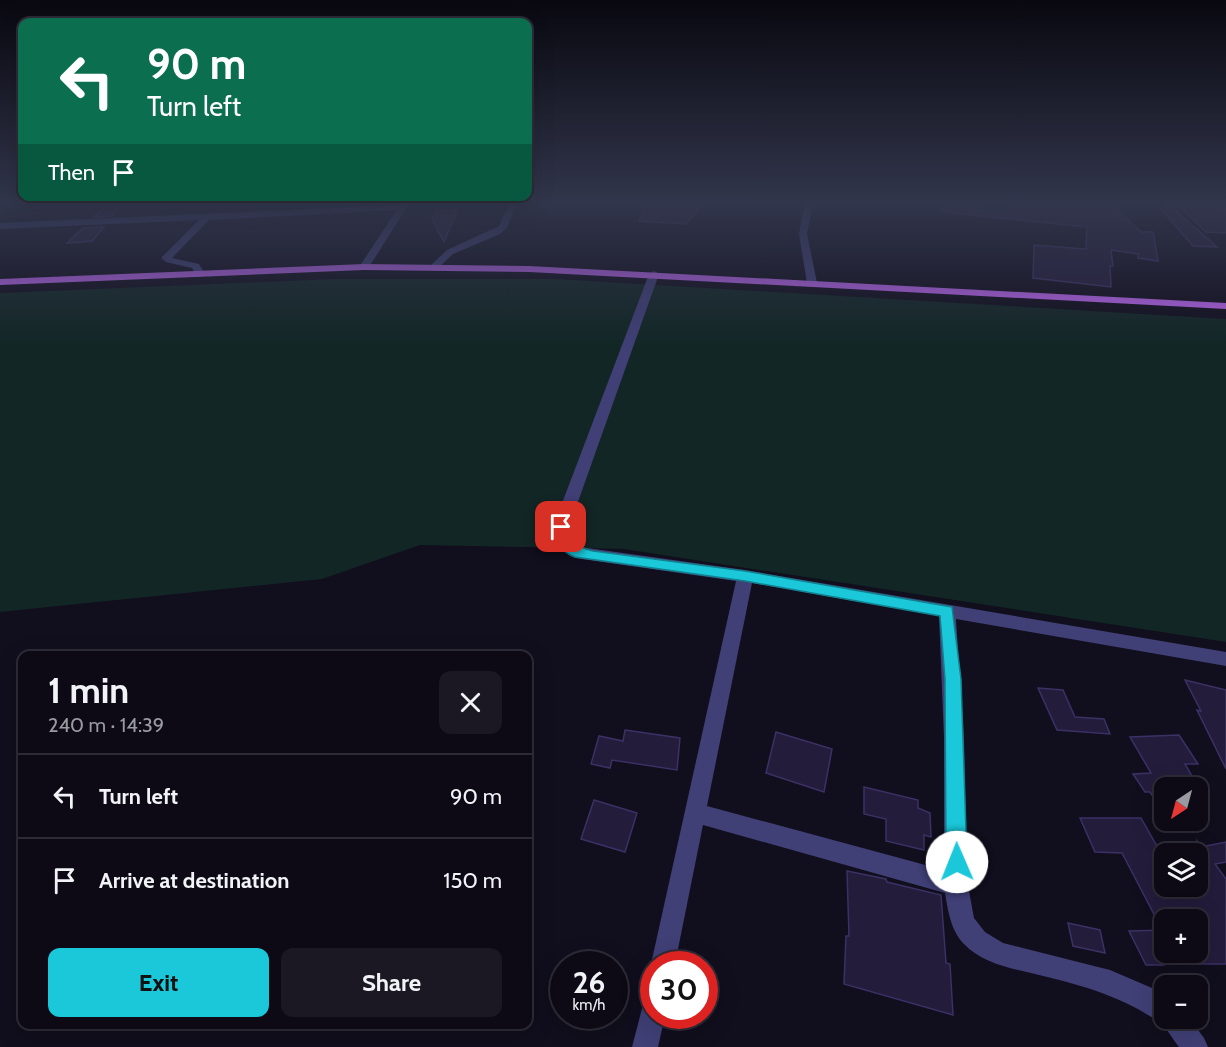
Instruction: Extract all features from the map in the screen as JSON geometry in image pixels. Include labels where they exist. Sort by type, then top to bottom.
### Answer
[{"type":"main road","points":[[0,282],[364,267],[433,268],[654,274],[1226,306]]},
{"type":"street","points":[[173,251],[166,258],[193,264],[199,268],[200,273]]},
{"type":"street","points":[[364,267],[374,251]]},
{"type":"street","points":[[433,268],[453,251]]},
{"type":"street","points":[[806,251],[812,283]]},
{"type":"street","points":[[654,274],[561,527],[562,537],[575,552],[745,576],[1226,659]]},
{"type":"street","points":[[666,951],[745,576]]},
{"type":"street","points":[[947,611],[953,679],[957,885],[962,920],[972,937],[985,947],[1000,954],[1121,986],[1154,1001]]},
{"type":"street","points":[[696,813],[957,885]]},
{"type":"street","points":[[645,1047],[649,1029]]},
{"type":"street","points":[[1181,1029],[1196,1047]]},
{"type":"green space","points":[[335,279],[555,279],[1226,319],[1226,642],[624,549],[420,545],[322,579],[0,612],[0,293]]},
{"type":"building","points":[[1034,251],[1111,251],[1113,266],[1110,266],[1111,287],[1033,278]]},
{"type":"building","points":[[1117,251],[1156,251],[1158,261],[1138,258],[1138,254]]},
{"type":"building","points":[[1185,680],[1226,690],[1226,769],[1197,710],[1201,711]]},
{"type":"building","points":[[1038,688],[1063,690],[1075,717],[1104,719],[1110,734],[1057,730]]},
{"type":"building","points":[[625,730],[680,738],[677,770],[612,760],[610,768],[591,764],[599,736],[623,741]]},
{"type":"building","points":[[776,732],[832,749],[824,792],[766,773]]},
{"type":"building","points":[[1179,735],[1198,764],[1185,764],[1193,777],[1154,777],[1154,798],[1150,792],[1145,792],[1133,774],[1151,773],[1130,737]]},
{"type":"building","points":[[864,787],[918,800],[918,808],[930,813],[931,837],[924,835],[924,850],[886,841],[886,819],[864,814]]},
{"type":"building","points":[[594,800],[637,813],[625,852],[581,839]]},
{"type":"building","points":[[1080,818],[1141,818],[1155,843],[1154,897],[1208,897],[1208,846],[1226,842],[1226,862],[1215,864],[1226,879],[1226,964],[1197,964],[1208,963],[1208,909],[1154,909],[1154,914],[1122,853],[1095,852]]},
{"type":"building","points":[[847,871],[886,879],[887,882],[941,895],[946,963],[950,964],[953,1015],[844,984],[846,936],[849,936]]},
{"type":"building","points":[[1068,923],[1100,930],[1105,953],[1073,946]]},
{"type":"building","points":[[1154,930],[1154,963],[1164,963],[1164,965],[1146,965],[1129,931]]},
{"type":"route","points":[[561,527],[562,537],[567,545],[575,552],[593,556],[745,576],[947,611],[953,679],[957,862]]}]
